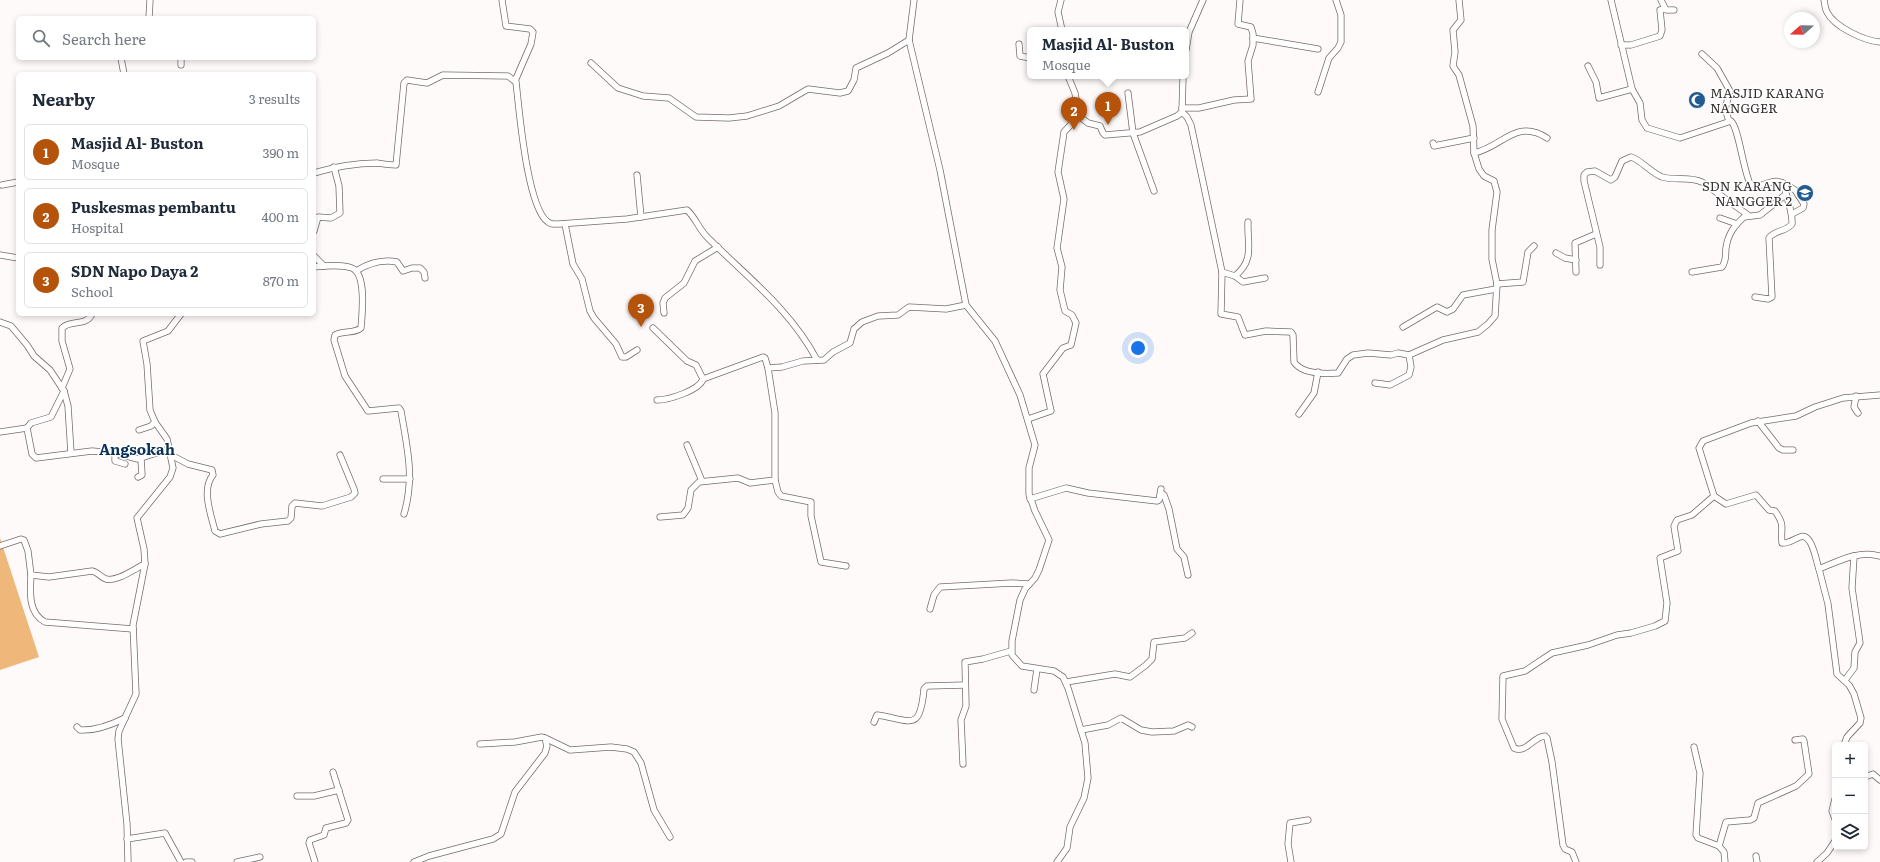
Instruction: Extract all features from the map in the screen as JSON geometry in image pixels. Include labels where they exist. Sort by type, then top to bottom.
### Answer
[{"type":"street","points":[[149,16],[150,0]]},
{"type":"street","points":[[502,0],[506,26],[530,29],[533,32],[531,44],[515,81],[527,168],[539,210],[548,223],[565,224],[641,217],[687,210],[699,227],[746,273],[795,325],[817,360]]},
{"type":"street","points":[[914,0],[909,40],[940,170],[966,305],[995,341],[1020,395],[1035,445],[1028,484],[1030,499],[1048,536],[1049,542],[1041,566],[1030,584],[1025,589],[1020,600],[1011,650],[1014,659],[1022,666],[1057,672],[1066,682],[1086,743],[1088,778],[1082,805],[1070,827],[1067,848],[1057,862]]},
{"type":"street","points":[[1061,0],[1058,12],[1061,27]]},
{"type":"street","points":[[1189,32],[1203,0]]},
{"type":"street","points":[[1070,79],[1074,88],[1079,116],[1088,123],[1100,126],[1104,135],[1133,133],[1172,119],[1182,110],[1199,108],[1234,100],[1250,100],[1248,61],[1253,38],[1251,27],[1238,24],[1240,0]]},
{"type":"street","points":[[1318,92],[1329,58],[1341,42],[1341,15],[1336,0]]},
{"type":"street","points":[[1183,79],[1182,110],[1191,124],[1222,272],[1221,314],[1238,317],[1245,335],[1266,331],[1291,332],[1293,335],[1294,362],[1302,369],[1318,372],[1338,373],[1347,359],[1360,354],[1391,355],[1398,353],[1409,355],[1443,340],[1478,332],[1495,316],[1497,286],[1492,259],[1492,230],[1497,192],[1493,180],[1481,173],[1474,153],[1473,126],[1459,75],[1453,66],[1455,52],[1453,30],[1461,20],[1459,0]]},
{"type":"street","points":[[1611,0],[1632,89],[1640,103],[1642,120],[1650,130],[1680,138],[1729,121],[1734,123],[1743,167],[1751,186],[1755,187],[1777,181],[1784,182],[1795,190],[1804,204],[1803,208],[1792,214]]},
{"type":"street","points":[[1661,0],[1664,8]]},
{"type":"street","points":[[1824,0],[1829,16],[1850,33],[1866,40],[1880,42]]},
{"type":"street","points":[[1621,45],[1631,45],[1660,36],[1662,30],[1660,10],[1664,8]]},
{"type":"street","points":[[1664,8],[1674,10]]},
{"type":"street","points":[[1253,38],[1269,40],[1285,45],[1318,49]]},
{"type":"street","points":[[591,63],[618,88],[643,96],[669,98],[696,116],[733,118],[779,106],[808,89],[840,93],[848,91],[854,80],[856,68],[888,53],[909,40]]},
{"type":"street","points":[[1019,44],[1020,56],[1027,57]]},
{"type":"street","points":[[1702,54],[1717,68],[1730,91],[1726,103],[1729,121]]},
{"type":"street","points":[[121,60],[124,72]]},
{"type":"street","points":[[180,65],[181,60]]},
{"type":"street","points":[[1588,66],[1596,82],[1599,98],[1632,89]]},
{"type":"street","points":[[316,172],[334,167],[377,163],[396,165],[404,83],[407,80],[427,83],[443,75],[506,76],[515,81]]},
{"type":"street","points":[[1128,93],[1133,133],[1154,192]]},
{"type":"street","points":[[1028,419],[1050,412],[1043,374],[1063,348],[1071,345],[1076,323],[1072,316],[1065,311],[1060,290],[1062,267],[1058,245],[1064,199],[1058,172],[1064,132],[1079,116]]},
{"type":"street","points":[[1474,153],[1485,151],[1502,139],[1520,132],[1537,131],[1547,138]]},
{"type":"street","points":[[1434,143],[1434,146],[1439,146],[1454,141],[1474,138]]},
{"type":"street","points":[[1600,265],[1601,251],[1584,181],[1584,175],[1587,172],[1595,171],[1611,180],[1615,177],[1622,161],[1631,157],[1650,171],[1671,180],[1691,179],[1702,182],[1748,216]]},
{"type":"street","points":[[316,224],[318,217],[331,218],[340,213],[340,186],[334,167]]},
{"type":"street","points":[[637,175],[641,217]]},
{"type":"street","points":[[2,186],[16,182]]},
{"type":"street","points":[[1755,297],[1768,299],[1772,297],[1769,238],[1771,235],[1790,226],[1792,214],[1785,195],[1784,182]]},
{"type":"street","points":[[1692,272],[1722,267],[1725,263],[1726,249],[1731,232],[1737,224],[1748,216],[1760,215],[1785,195]]},
{"type":"street","points":[[1720,218],[1737,224]]},
{"type":"street","points":[[1235,276],[1249,258],[1248,222]]},
{"type":"street","points":[[565,224],[573,264],[582,279],[588,304],[594,318],[616,344],[622,357],[626,357],[637,350]]},
{"type":"street","points":[[1576,272],[1576,242],[1596,234]]},
{"type":"street","points":[[1403,327],[1438,307],[1447,312],[1452,310],[1463,295],[1497,286],[1523,282],[1528,252],[1534,246]]},
{"type":"street","points":[[664,313],[664,299],[684,283],[695,261],[718,247]]},
{"type":"street","points":[[1556,253],[1565,258],[1576,260]]},
{"type":"street","points":[[0,255],[16,258]]},
{"type":"street","points":[[316,258],[324,266]]},
{"type":"street","points":[[356,271],[368,265],[387,260],[397,262],[403,271],[412,268],[420,268],[424,272],[425,278]]},
{"type":"street","points":[[316,266],[344,266],[356,271],[362,289],[361,328],[356,331],[339,333],[335,335],[334,340],[345,376],[368,411],[400,409],[410,456],[410,496],[404,514]]},
{"type":"street","points":[[1222,272],[1235,276],[1243,282],[1265,278]]},
{"type":"street","points":[[768,368],[782,367],[803,361],[824,360],[833,352],[850,343],[854,329],[868,319],[878,316],[898,315],[909,307],[946,309],[966,305]]},
{"type":"street","points":[[91,316],[90,319],[84,322],[68,324],[62,328],[62,341],[70,366],[63,389],[51,417],[30,423],[27,428],[32,454],[35,457],[92,451],[115,453],[141,459],[170,452],[188,464],[212,470],[213,475],[208,484],[210,510],[215,531],[220,534],[262,524],[288,520],[291,518],[292,506],[295,503],[322,506],[351,497],[355,493],[354,489],[340,455]]},
{"type":"street","points":[[128,862],[118,739],[136,694],[133,629],[145,564],[144,549],[137,518],[170,477],[173,468],[165,434],[155,422],[149,405],[147,364],[143,341],[168,332],[180,316]]},
{"type":"street","points":[[0,322],[11,326],[34,356],[50,370],[63,389],[68,406],[71,453]]},
{"type":"street","points":[[653,328],[687,360],[696,365],[703,378]]},
{"type":"street","points":[[1375,383],[1390,385],[1409,375],[1411,368],[1409,355]]},
{"type":"street","points":[[657,400],[675,396],[698,386],[703,378],[763,357],[765,358],[775,413],[775,480],[779,494],[810,501],[812,504],[811,516],[821,562],[846,566]]},
{"type":"street","points":[[1299,414],[1315,390],[1318,372]]},
{"type":"street","points":[[1845,742],[1847,737],[1860,723],[1861,718],[1854,694],[1845,680],[1838,674],[1828,604],[1812,546],[1807,538],[1801,536],[1783,544],[1783,524],[1780,518],[1774,511],[1769,510],[1756,496],[1726,504],[1714,496],[1699,446],[1703,441],[1758,421],[1796,416],[1815,407],[1843,398],[1880,395]]},
{"type":"street","points":[[1856,396],[1854,407],[1858,414]]},
{"type":"street","points":[[1758,421],[1779,448],[1783,450],[1793,450]]},
{"type":"street","points":[[139,430],[151,426],[155,422]]},
{"type":"street","points":[[0,432],[27,428]]},
{"type":"street","points":[[687,445],[702,481]]},
{"type":"street","points":[[115,453],[115,461],[125,464]]},
{"type":"street","points":[[138,477],[142,475],[141,459]]},
{"type":"street","points":[[169,462],[173,468]]},
{"type":"street","points":[[660,517],[683,515],[688,508],[691,490],[702,481],[738,478],[750,483],[775,480]]},
{"type":"street","points":[[383,479],[410,479]]},
{"type":"street","points":[[1030,499],[1066,488],[1074,488],[1088,493],[1157,501],[1159,500],[1161,491],[1169,509],[1177,549],[1184,557],[1188,575]]},
{"type":"street","points":[[1576,862],[1572,852],[1563,845],[1552,762],[1547,738],[1545,736],[1541,736],[1522,748],[1514,748],[1502,719],[1502,676],[1525,671],[1552,653],[1588,645],[1617,634],[1630,633],[1655,626],[1665,621],[1667,603],[1660,558],[1678,551],[1674,526],[1676,520],[1692,515],[1714,496]]},
{"type":"street","points":[[0,546],[21,539],[25,541],[31,575],[29,589],[33,608],[40,619],[45,622],[133,629]]},
{"type":"street","points":[[1819,569],[1854,556],[1872,554],[1880,556]]},
{"type":"street","points":[[1845,680],[1854,668],[1855,652],[1860,643],[1852,588],[1854,556]]},
{"type":"street","points":[[31,575],[49,577],[92,571],[98,572],[105,578],[112,579],[145,564]]},
{"type":"street","points":[[930,608],[934,595],[940,587],[1012,583],[1030,584]]},
{"type":"street","points":[[1066,682],[1115,674],[1131,677],[1152,658],[1154,642],[1185,638],[1192,633]]},
{"type":"street","points":[[963,764],[962,720],[966,706],[964,664],[966,661],[983,659],[1011,650]]},
{"type":"street","points":[[1034,690],[1037,669]]},
{"type":"street","points":[[874,722],[877,715],[909,721],[916,719],[920,715],[924,689],[927,686],[964,685]]},
{"type":"street","points":[[77,727],[80,730],[95,729],[108,726],[126,718]]},
{"type":"street","points":[[1081,730],[1108,725],[1121,718],[1141,730],[1152,732],[1174,731],[1184,726],[1192,727]]},
{"type":"street","points":[[480,744],[515,742],[538,737],[545,738],[570,750],[610,747],[627,749],[634,752],[641,764],[654,810],[670,837]]},
{"type":"street","points":[[414,862],[429,856],[493,839],[501,834],[515,792],[545,753],[547,746],[545,738]]},
{"type":"street","points":[[1718,846],[1726,822],[1750,820],[1754,818],[1758,803],[1796,786],[1809,774],[1804,740],[1795,740]]},
{"type":"street","points":[[1694,747],[1700,773],[1696,834],[1698,838],[1718,846],[1724,852],[1726,862]]},
{"type":"street","points":[[315,862],[309,843],[310,840],[324,835],[326,828],[347,822],[333,772]]},
{"type":"street","points":[[1868,776],[1873,774],[1880,780]]},
{"type":"street","points":[[297,796],[314,796],[339,790]]},
{"type":"street","points":[[1291,862],[1288,844],[1290,824],[1308,820]]},
{"type":"street","points":[[127,840],[165,833],[181,862]]},
{"type":"street","points":[[1817,862],[1828,852],[1832,846]]},
{"type":"street","points":[[237,862],[260,857]]},
{"type":"street","points":[[186,862],[192,862]]},
{"type":"shaded area","points":[[0,538],[39,657],[0,670]]},
{"type":"place","name":"MASJID KARANG NANGGER","points":[[1697,100]]},
{"type":"place","name":"Masjid Al- Buston","points":[[1108,125]]},
{"type":"place","name":"Puskesmas pembantu","points":[[1074,130]]},
{"type":"place","name":"SDN KARANG NANGGER 2","points":[[1805,193]]},
{"type":"place","name":"SDN Napo Daya 2","points":[[641,327]]},
{"type":"district","name":"Angsokah","points":[[137,450]]}]
